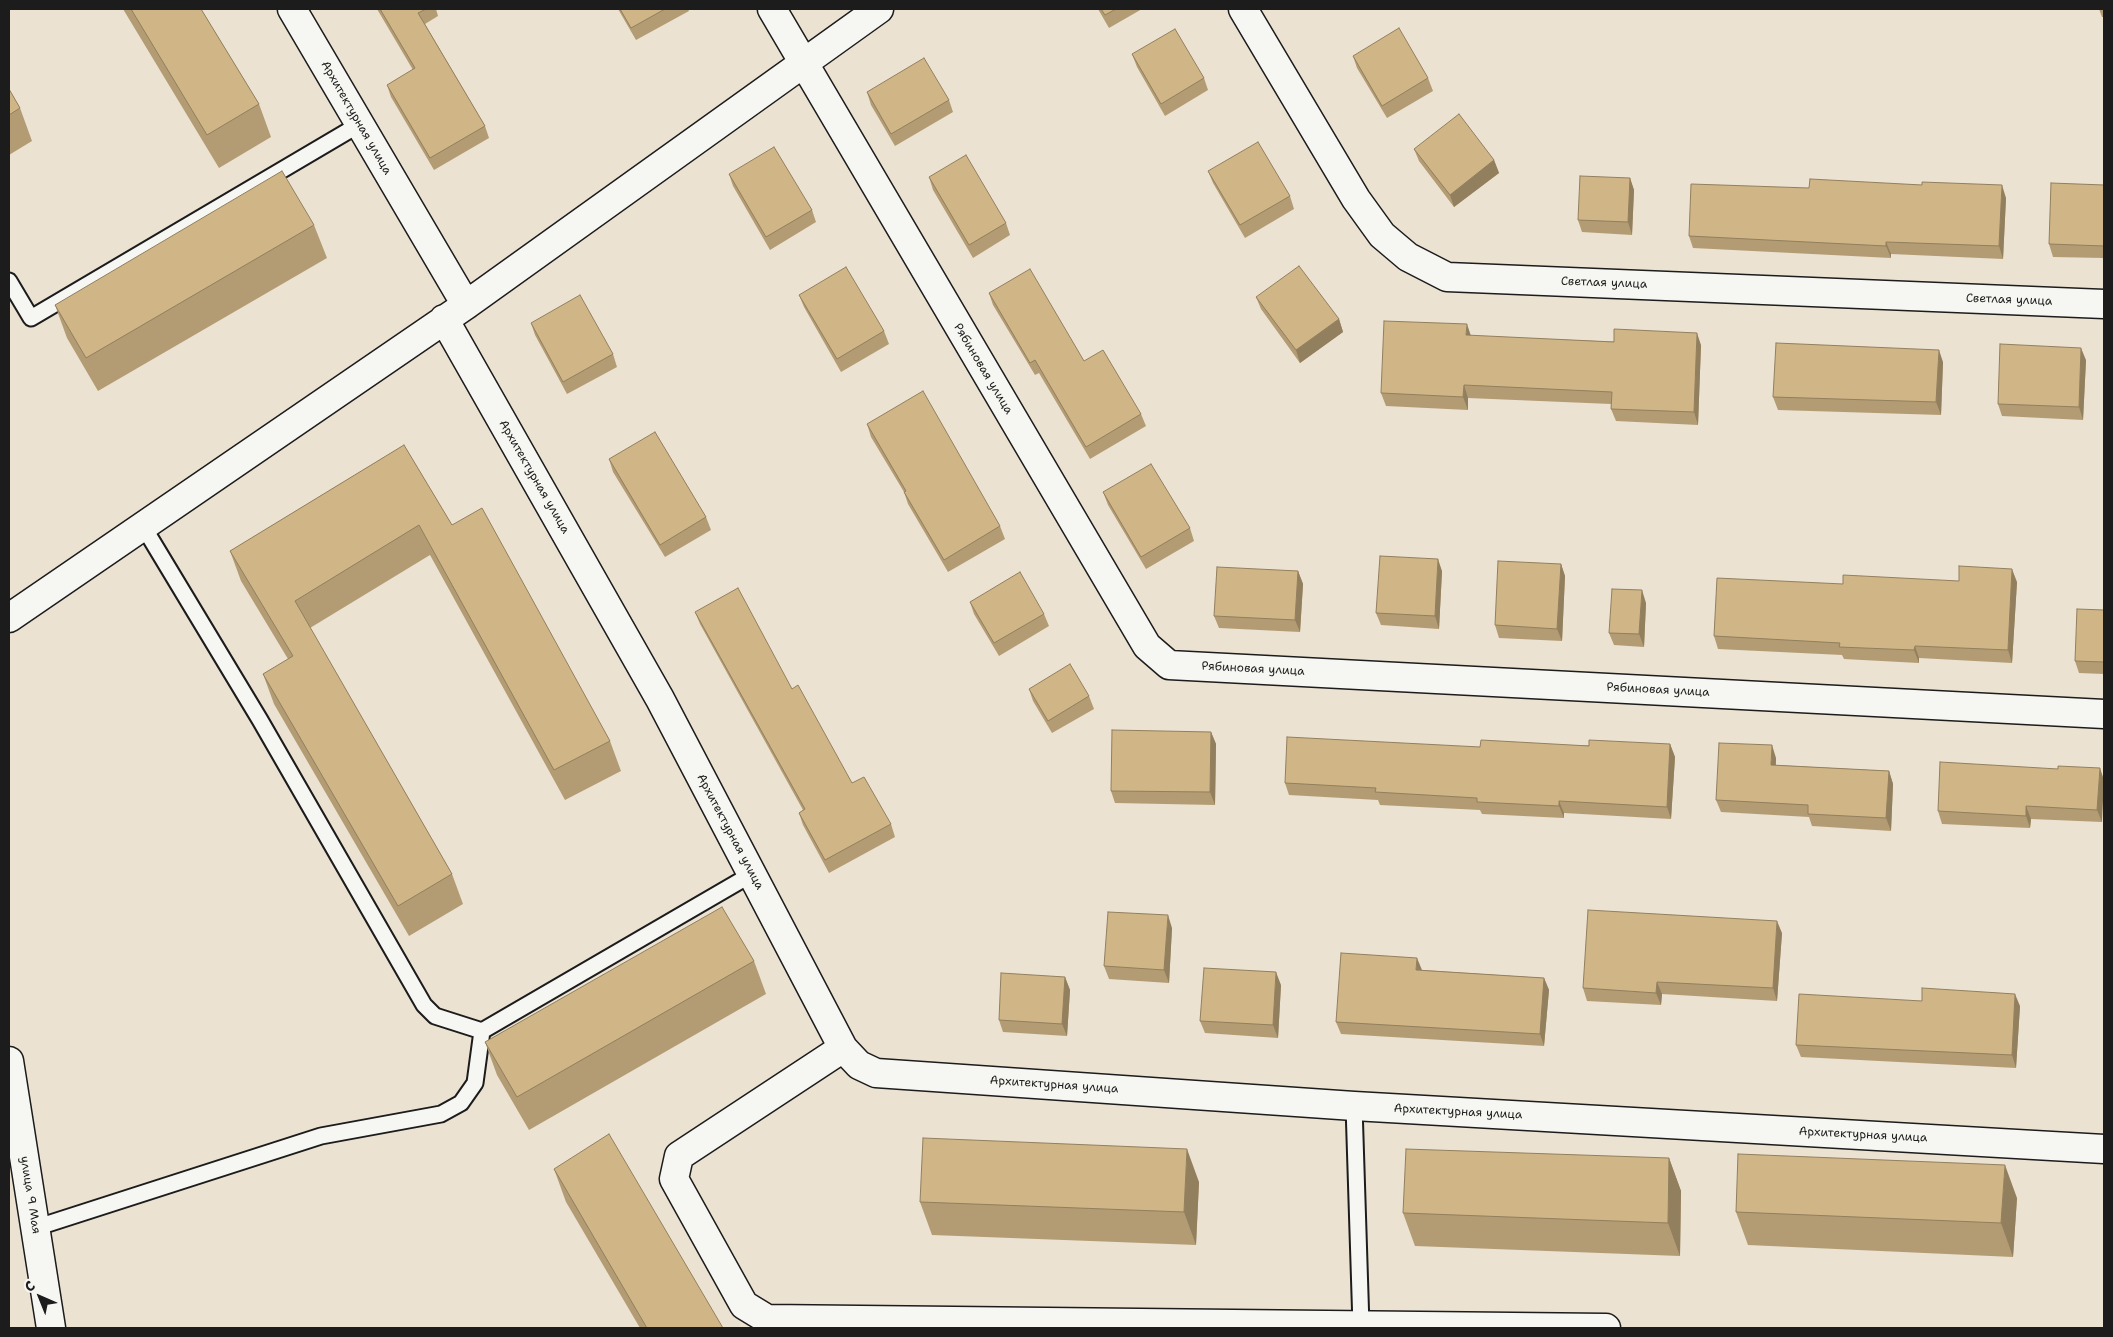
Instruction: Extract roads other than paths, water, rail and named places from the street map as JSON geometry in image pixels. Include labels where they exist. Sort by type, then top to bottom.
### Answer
[{"type":"street","name":"Архитектурная улица","points":[[292,9],[360,124],[455,312],[843,1048],[859,1065],[876,1073],[1354,1106],[2104,1149]]},
{"type":"street","name":"Рябиновая улица","points":[[772,9],[1147,646],[1170,664],[2104,714]]},
{"type":"street","points":[[9,618],[455,312],[879,9]]},
{"type":"street","name":"Светлая улица","points":[[1243,9],[1356,199],[1382,234],[1408,257],[1447,276],[2104,304]]},
{"type":"street","points":[[843,1048],[679,1156],[674,1179],[744,1305],[767,1319],[858,1324],[1606,1328]]},
{"type":"street","name":"улица 9 Мая","points":[[9,1061],[51,1328]]},
{"type":"lane","points":[[9,281],[31,318],[360,124]]},
{"type":"lane","points":[[143,526],[260,720],[424,1005],[435,1016],[482,1031],[752,874]]},
{"type":"lane","points":[[35,1228],[321,1136],[440,1114],[461,1103],[475,1083],[482,1031]]},
{"type":"lane","points":[[1354,1106],[1361,1326]]}]
